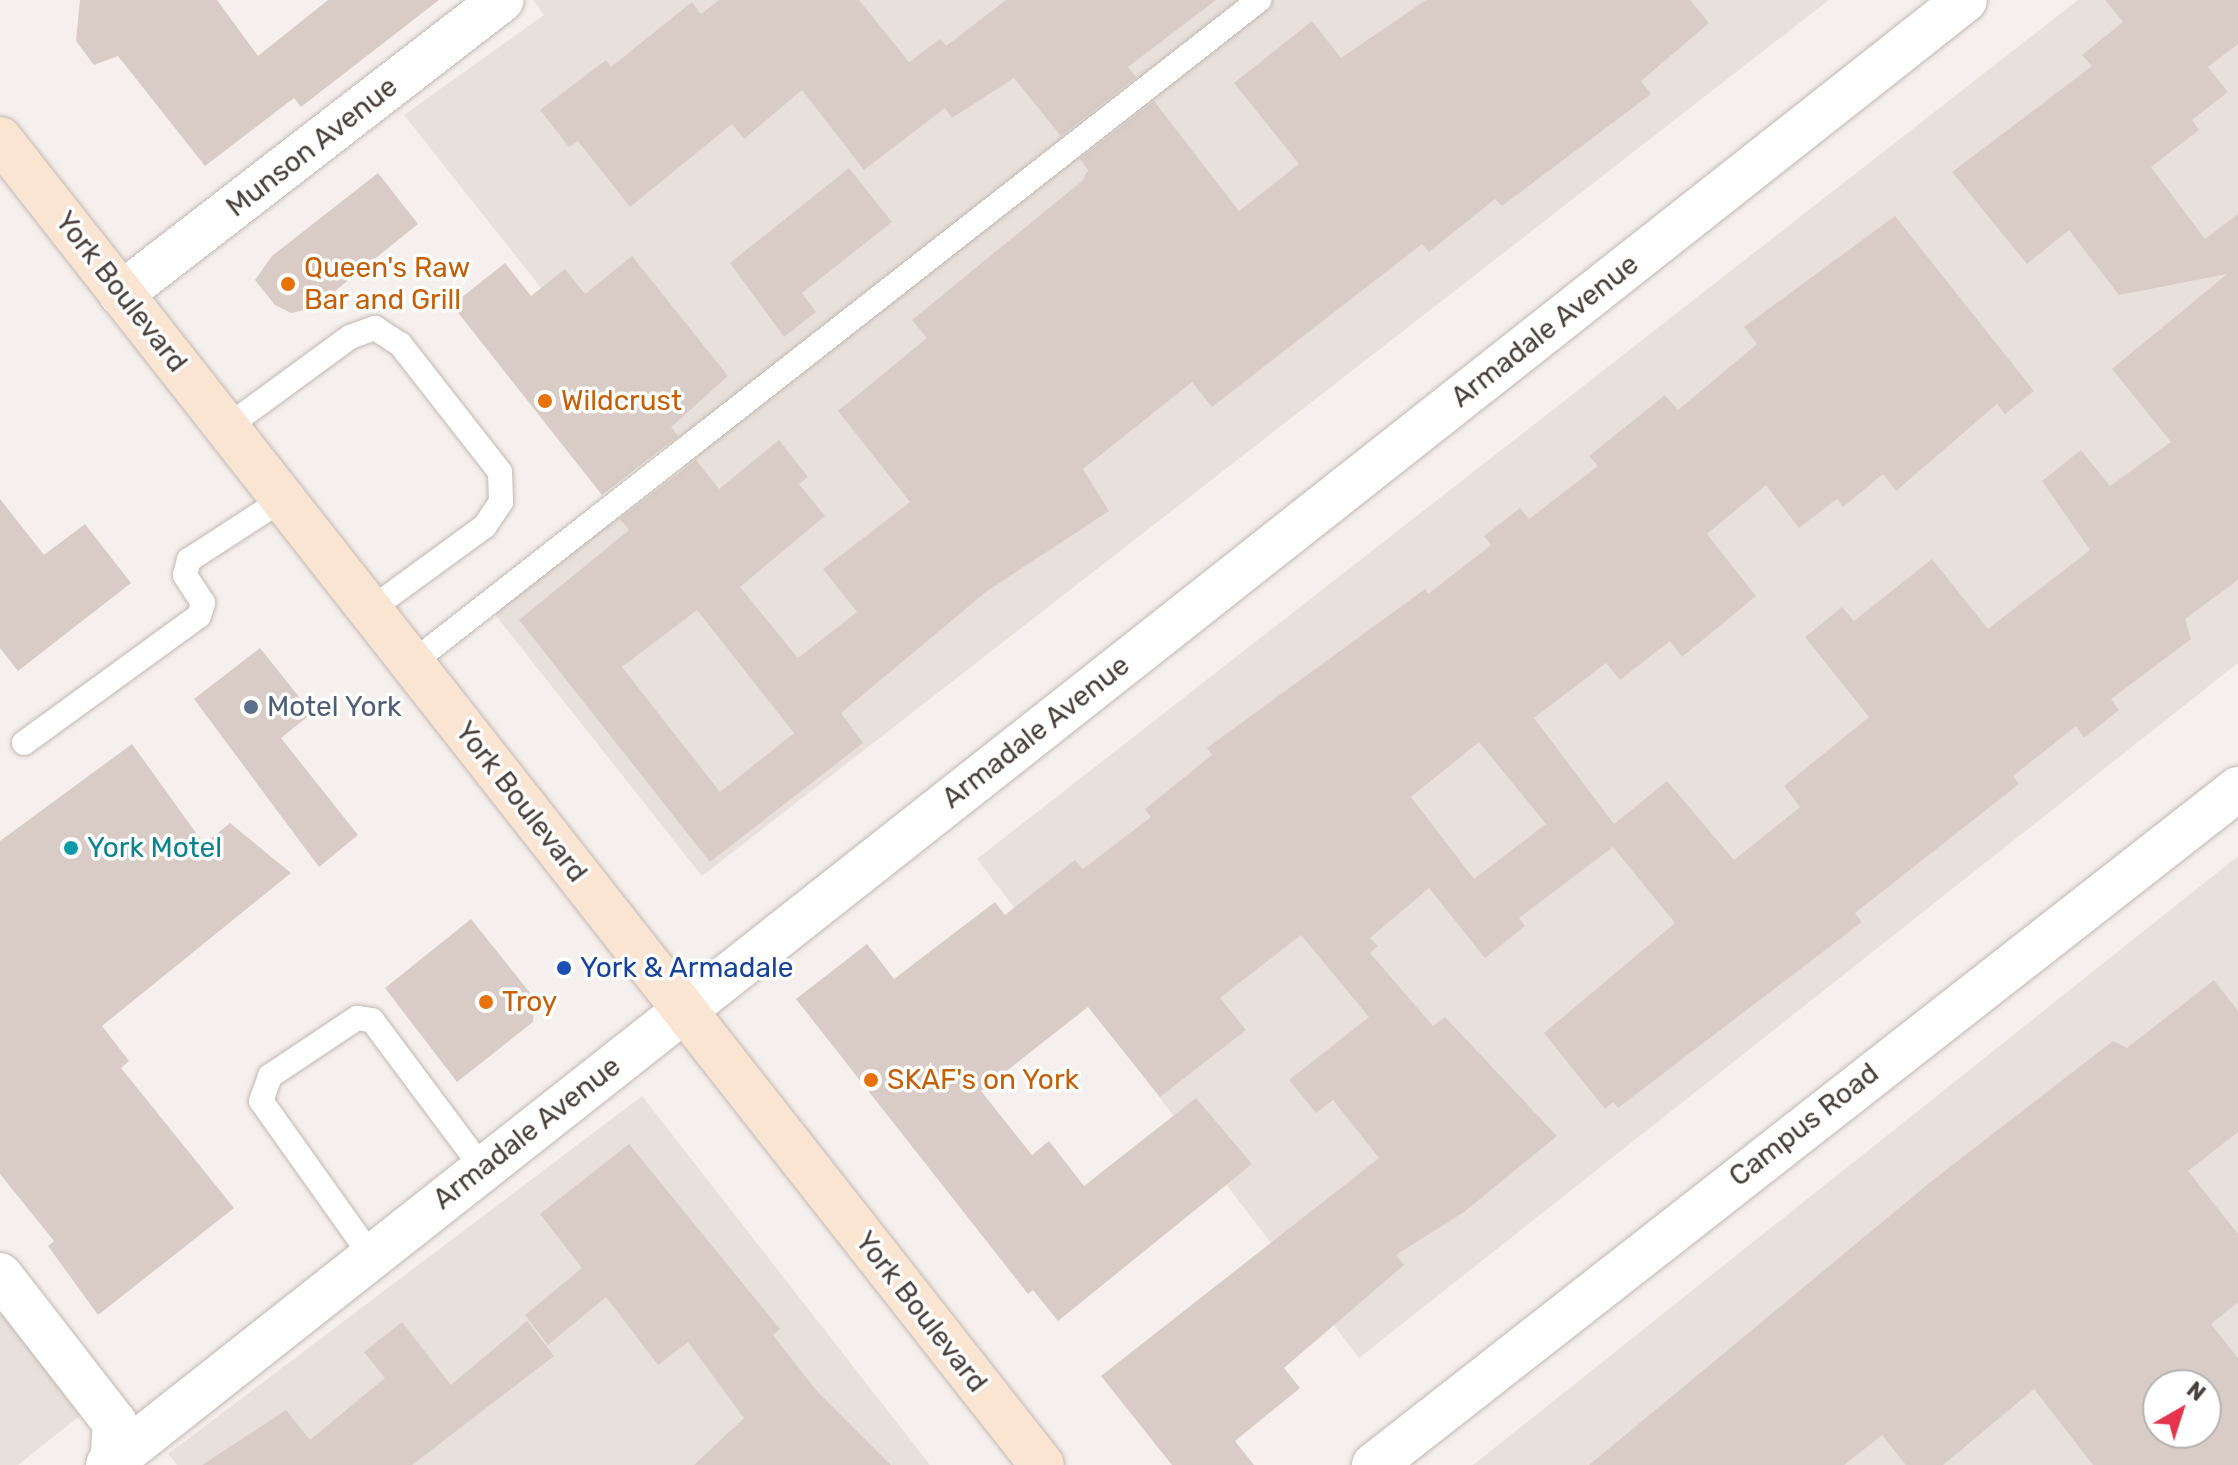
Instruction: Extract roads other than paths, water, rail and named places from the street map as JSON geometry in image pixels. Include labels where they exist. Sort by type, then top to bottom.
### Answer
[{"type":"main road","name":"York Boulevard","points":[[6,160],[121,294],[227,427],[1042,1465]]},
{"type":"street","name":"Munson Avenue","points":[[121,294],[502,0]]},
{"type":"street","name":"Armadale Avenue","points":[[111,1464],[1965,0]]},
{"type":"street","name":"Campus Road","points":[[1374,1465],[2238,789]]},
{"type":"street","points":[[0,1275],[115,1423],[111,1464]]},
{"type":"lane","points":[[412,663],[1259,0]]},
{"type":"lane","points":[[227,427],[350,337],[375,328],[409,356],[500,472],[501,502],[485,526],[371,609]]},
{"type":"lane","points":[[24,743],[199,616],[203,603],[185,575],[189,560],[283,499]]},
{"type":"lane","points":[[372,1257],[261,1101],[270,1076],[300,1053],[357,1018],[372,1020],[483,1169]]},
{"type":"place","name":"Queen's Raw Bar and Grill","points":[[288,284]]},
{"type":"place","name":"Wildcrust","points":[[545,401]]},
{"type":"place","name":"Motel York","points":[[251,707]]},
{"type":"place","name":"York Motel","points":[[71,848]]},
{"type":"place","name":"York & Armadale","points":[[564,968]]},
{"type":"place","name":"Troy","points":[[486,1002]]},
{"type":"place","name":"SKAF's on York","points":[[871,1080]]}]
